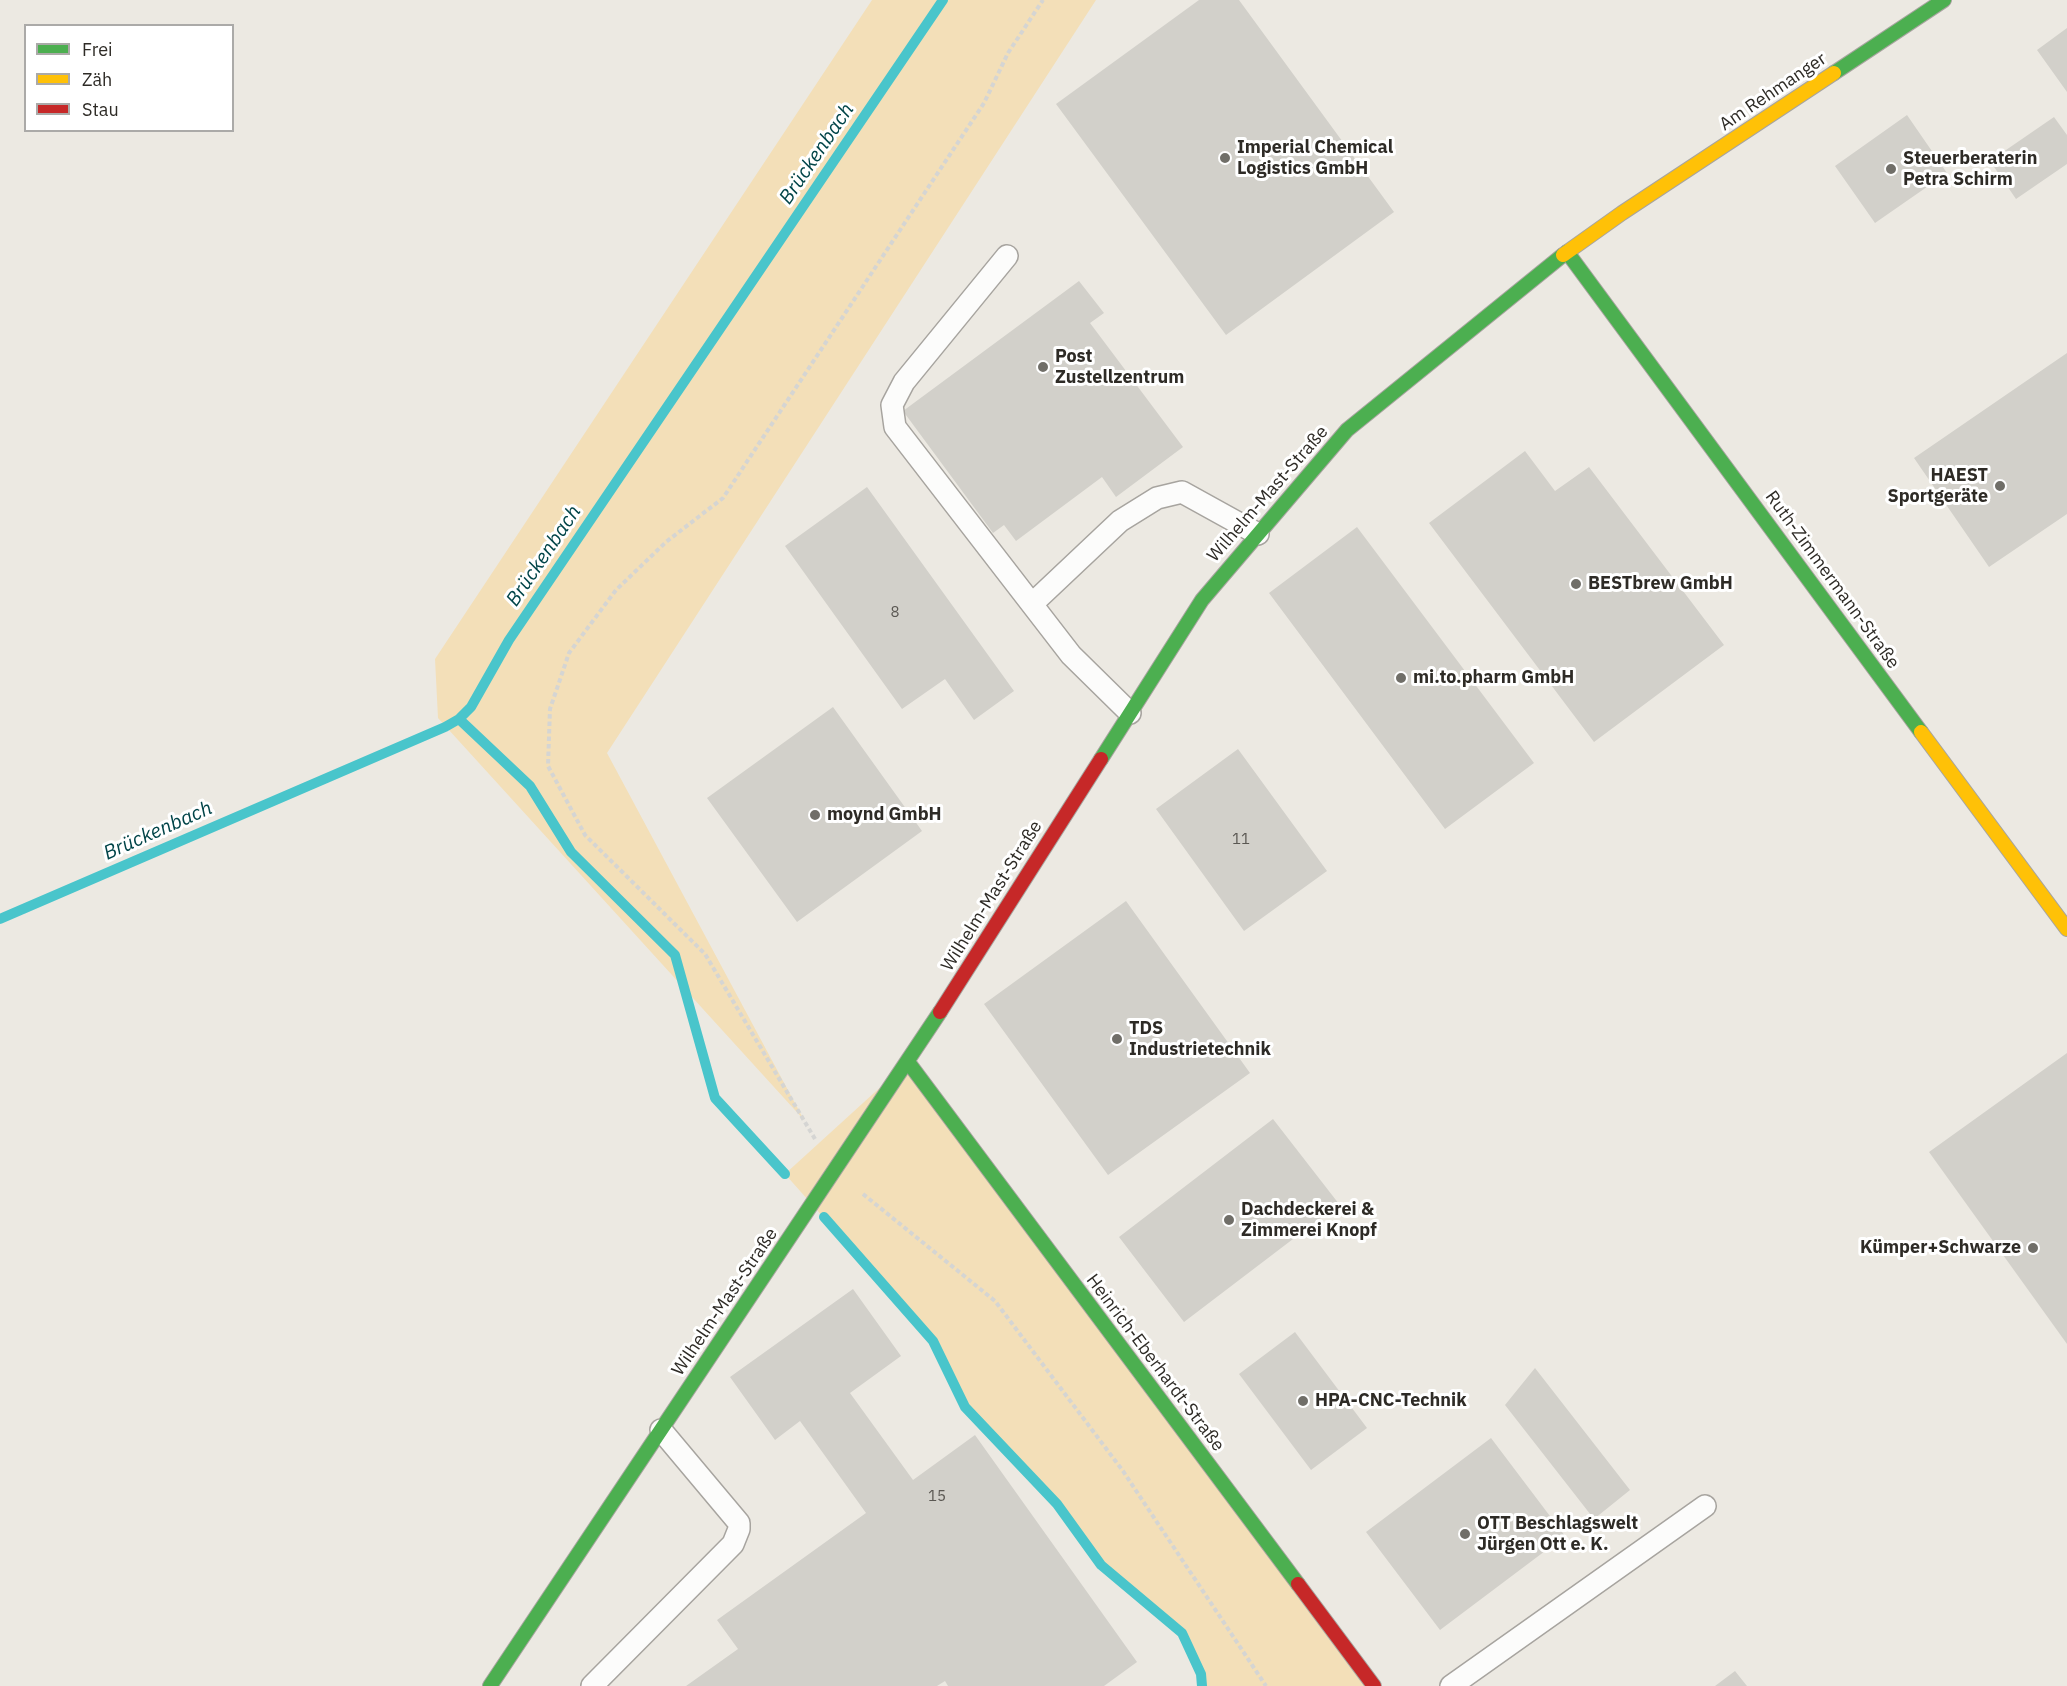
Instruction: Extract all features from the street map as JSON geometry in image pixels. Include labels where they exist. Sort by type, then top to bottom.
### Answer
[{"type":"street","name":"Am Rehmanger","points":[[1622,213],[1944,0]]},
{"type":"street","name":"Wilhelm-Mast-Straße","points":[[490,1686],[908,1062],[1202,600],[1347,430],[1567,252],[1622,213]]},
{"type":"street","name":"Ruth-Zimmermann-Straße","points":[[1567,252],[2067,929]]},
{"type":"street","name":"Heinrich-Eberhardt-Straße","points":[[908,1062],[1374,1686]]},
{"type":"lane","points":[[1007,256],[904,382],[892,405],[895,427],[1071,655],[1130,713]]},
{"type":"lane","points":[[1032,604],[1120,521],[1157,498],[1182,492],[1258,534]]},
{"type":"lane","points":[[592,1686],[733,1544],[739,1529],[739,1523],[661,1430]]},
{"type":"lane","points":[[1451,1686],[1705,1506]]},
{"type":"path","points":[[1043,0],[1008,53],[984,103],[723,498],[666,542],[616,590],[569,653],[550,709],[548,766],[585,835],[705,954],[834,1171],[995,1300],[1123,1471],[1266,1686]]},
{"type":"shaded area","points":[[872,0],[1096,0],[607,753],[804,1120],[438,718],[435,659]]},
{"type":"shaded area","points":[[908,1062],[1374,1686],[1202,1686],[1201,1674],[1182,1633],[1101,1565],[1057,1504],[965,1407],[933,1341],[785,1174]]},
{"type":"building","name":"Imperial Chemical Logistics GmbH","points":[[1199,0],[1239,0],[1394,212],[1226,335],[1056,104]]},
{"type":"building","points":[[2067,28],[2067,92],[2037,50]]},
{"type":"building","name":"Steuerberaterin Petra Schirm","points":[[1907,115],[1947,173],[1875,223],[1835,166]]},
{"type":"building","points":[[2054,117],[2067,135],[2067,164],[2016,199],[1990,161]]},
{"type":"building","name":"Post Zustellzentrum","points":[[1079,281],[1104,313],[1090,323],[1183,447],[1116,497],[1102,477],[1016,541],[1004,525],[993,533],[903,411]]},
{"type":"building","name":"HAEST Sportgeräte","points":[[2067,353],[2067,514],[1989,567],[1914,458]]},
{"type":"building","name":"BESTbrew GmbH","points":[[1525,451],[1555,491],[1589,467],[1724,645],[1594,742],[1429,523]]},
{"type":"building","points":[[867,487],[1014,691],[974,720],[945,679],[902,709],[785,546]]},
{"type":"building","name":"mi.to.pharm GmbH","points":[[1357,527],[1534,763],[1445,829],[1269,593]]},
{"type":"building","name":"moynd GmbH","points":[[833,707],[922,831],[797,922],[707,798]]},
{"type":"building","points":[[1238,749],[1327,871],[1244,931],[1156,809]]},
{"type":"building","name":"TDS Industrietechnik","points":[[1126,901],[1250,1073],[1108,1175],[984,1004]]},
{"type":"building","name":"Kümper+Schwarze","points":[[2067,1053],[2067,1344],[1929,1152]]},
{"type":"building","name":"Dachdeckerei & Zimmerei Knopf","points":[[1273,1119],[1339,1204],[1184,1322],[1119,1237]]},
{"type":"building","points":[[853,1289],[901,1356],[850,1393],[913,1480],[975,1435],[1137,1662],[1104,1686],[948,1686],[945,1681],[937,1686],[686,1686],[738,1649],[717,1620],[866,1513],[800,1421],[775,1440],[730,1377]]},
{"type":"building","name":"HPA-CNC-Technik","points":[[1295,1332],[1367,1428],[1311,1470],[1239,1374]]},
{"type":"building","points":[[1535,1368],[1630,1490],[1594,1519],[1505,1405]]},
{"type":"building","name":"OTT Beschlagswelt Jürgen Ott e. K.","points":[[1491,1438],[1565,1536],[1440,1630],[1366,1532]]},
{"type":"building","points":[[1735,1671],[1747,1686],[1715,1686]]},
{"type":"waterway","name":"Brückenbach","points":[[0,919],[459,719],[471,707],[509,640],[943,0]]},
{"type":"waterway","points":[[459,719],[530,786],[571,852],[675,955],[715,1098],[785,1174]]},
{"type":"waterway","points":[[824,1217],[933,1341],[965,1407],[1057,1504],[1101,1565],[1182,1633],[1201,1674],[1202,1686]]},
{"type":"traffic: fast","points":[[1834,73],[1944,0]]},
{"type":"traffic: fast","points":[[1567,252],[1921,732]]},
{"type":"traffic: fast","points":[[1101,759],[1202,600],[1347,430],[1563,255]]},
{"type":"traffic: fast","points":[[490,1686],[940,1012]]},
{"type":"traffic: fast","points":[[908,1062],[1298,1584]]},
{"type":"traffic: slow","points":[[1563,255],[1622,213],[1834,73]]},
{"type":"traffic: slow","points":[[1921,732],[2067,929]]},
{"type":"traffic: jam","points":[[940,1012],[1101,759]]},
{"type":"traffic: jam","points":[[1298,1584],[1374,1686]]},
{"type":"place","name":"Imperial Chemical Logistics GmbH","points":[[1225,158]]},
{"type":"place","name":"Steuerberaterin Petra Schirm","points":[[1891,169]]},
{"type":"place","name":"Post Zustellzentrum","points":[[1043,367]]},
{"type":"place","name":"HAEST Sportgeräte","points":[[2000,486]]},
{"type":"place","name":"BESTbrew GmbH","points":[[1576,584]]},
{"type":"place","name":"mi.to.pharm GmbH","points":[[1401,678]]},
{"type":"place","name":"moynd GmbH","points":[[815,815]]},
{"type":"place","name":"TDS Industrietechnik","points":[[1117,1039]]},
{"type":"place","name":"Dachdeckerei & Zimmerei Knopf","points":[[1229,1220]]},
{"type":"place","name":"Kümper+Schwarze","points":[[2033,1248]]},
{"type":"place","name":"HPA-CNC-Technik","points":[[1303,1401]]},
{"type":"place","name":"OTT Beschlagswelt Jürgen Ott e. K.","points":[[1465,1534]]}]
